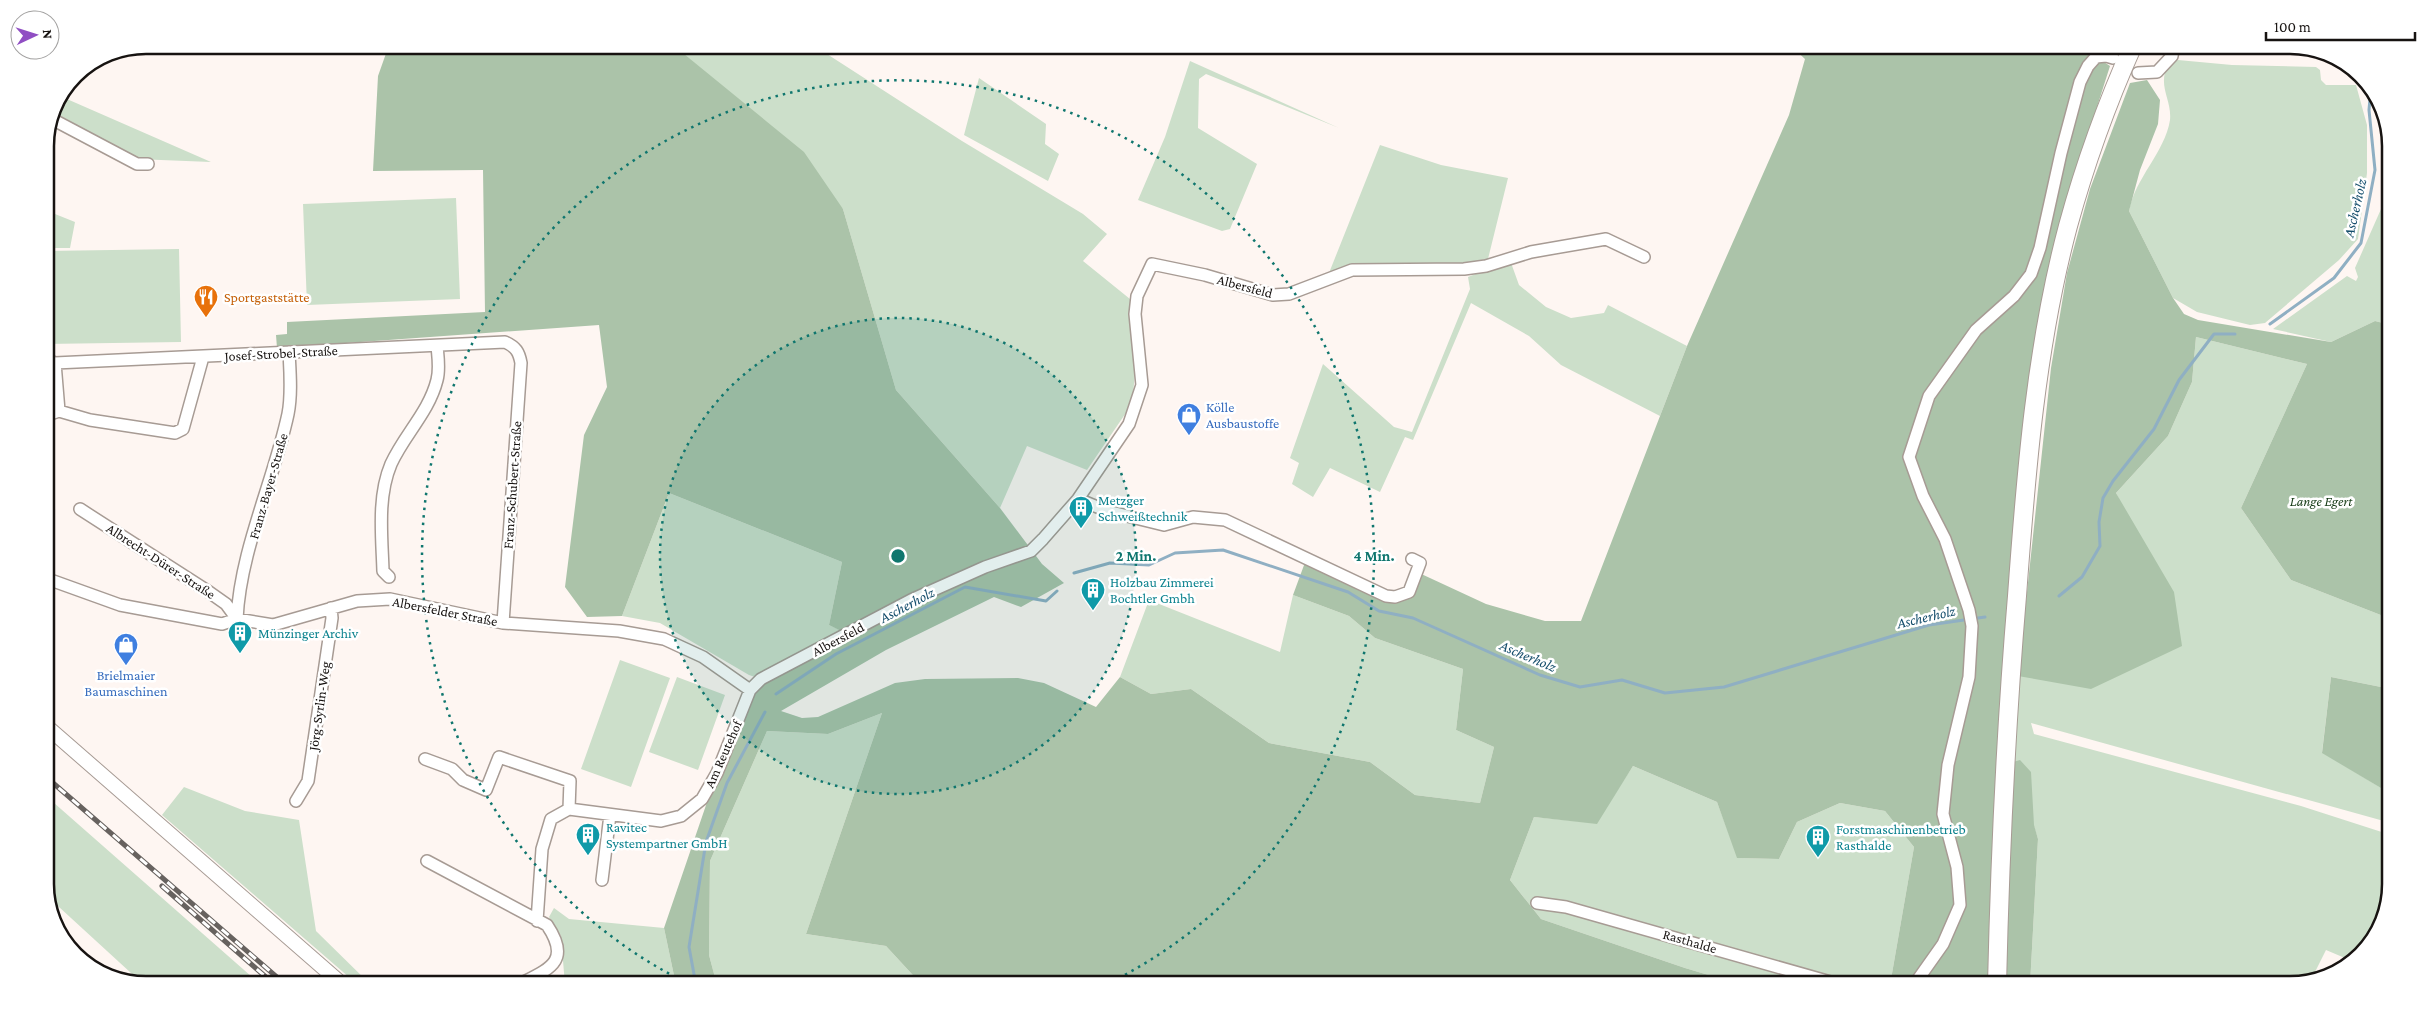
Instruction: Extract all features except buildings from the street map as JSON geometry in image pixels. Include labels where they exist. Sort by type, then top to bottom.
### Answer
[{"type":"main road","points":[[1997,976],[2009,700],[2026,486],[2038,380],[2056,280],[2070,220],[2096,138],[2129,54]]},
{"type":"street","points":[[2138,73],[2157,72],[2172,54]]},
{"type":"street","points":[[1920,976],[1943,944],[1960,905],[1957,867],[1944,814],[1948,765],[1969,677],[1972,626],[1969,610],[1946,539],[1923,496],[1909,457],[1929,396],[1976,330],[2014,296],[2031,274],[2040,248],[2061,153],[2080,82],[2088,66],[2096,57],[2106,56],[2113,58]]},
{"type":"street","points":[[57,121],[137,164],[148,164]]},
{"type":"street","name":"Albersfeld","points":[[750,690],[761,679],[911,600],[985,568],[1031,551],[1078,499],[1129,424],[1142,385],[1135,314],[1138,296],[1152,264],[1204,275],[1273,295],[1289,294],[1352,270],[1464,269],[1486,266],[1531,252],[1606,239],[1644,257]]},
{"type":"street","name":"Josef-Strobel-Straße","points":[[54,361],[203,357],[505,342],[516,349]]},
{"type":"street","points":[[389,577],[383,571],[382,510],[384,486],[391,465],[425,409],[437,380],[437,346]]},
{"type":"street","name":"Franz-Schubert-Straße","points":[[503,622],[521,363],[520,355],[516,349]]},
{"type":"street","name":"Franz-Bayer-Straße","points":[[237,619],[238,599],[288,412],[289,352]]},
{"type":"street","points":[[54,413],[59,411],[90,420],[176,433],[183,429],[203,357]]},
{"type":"street","points":[[54,383],[59,411]]},
{"type":"street","points":[[1078,499],[1107,511],[1164,525],[1194,517],[1224,520],[1386,596],[1395,597],[1410,592],[1420,563],[1412,559]]},
{"type":"street","name":"Albrecht-Dürer-Straße","points":[[80,509],[209,592],[226,604],[237,619]]},
{"type":"street","name":"Albersfelder Straße","points":[[54,581],[120,605],[222,624],[237,619],[273,625],[356,601],[390,599],[503,622],[619,631],[664,639],[703,657],[750,690]]},
{"type":"street","name":"Jörg-Syrlin-Weg","points":[[296,801],[308,781],[332,618],[330,608]]},
{"type":"street","name":"Am Reutehof","points":[[569,809],[661,821],[681,816],[702,799],[717,773],[750,690]]},
{"type":"street","points":[[54,733],[333,976]]},
{"type":"street","points":[[425,759],[452,769],[463,780],[486,790],[499,758],[570,782],[569,809],[551,819],[542,850],[538,921]]},
{"type":"street","points":[[602,880],[610,815]]},
{"type":"street","points":[[427,861],[547,925],[556,939],[559,950],[554,962],[544,972],[536,976]]},
{"type":"street","name":"Rasthalde","points":[[1537,904],[1574,910],[1809,976]]},
{"type":"green space","points":[[386,54],[684,54],[804,152],[843,209],[896,390],[1000,508],[1042,564],[1064,583],[1021,607],[994,597],[886,650],[781,711],[802,718],[818,717],[895,683],[925,679],[1018,678],[1044,683],[1096,707],[1120,677],[1151,694],[1191,689],[1269,743],[1370,762],[1415,795],[1480,803],[1494,747],[1456,730],[1463,669],[1375,638],[1349,616],[1293,595],[1307,557],[1386,596],[1403,595],[1417,572],[1486,604],[1545,621],[1581,621],[1687,346],[1789,115],[1805,59],[1800,54],[2092,54],[2110,66],[2070,192],[2050,274],[1992,976],[1892,976],[1914,847],[1885,811],[1840,803],[1797,822],[1779,859],[1737,858],[1717,802],[1633,766],[1597,824],[1534,817],[1510,880],[1541,919],[1712,976],[914,976],[886,946],[806,934],[882,713],[828,734],[767,731],[710,861],[709,955],[715,976],[674,976],[664,928],[717,773],[750,690],[847,634],[829,625],[842,562],[669,493],[622,616],[587,617],[565,587],[584,435],[607,387],[599,325],[277,348],[276,335],[287,334],[287,322],[485,312],[483,170],[373,171],[378,76]]},
{"type":"green space","points":[[682,54],[827,54],[962,141],[1083,214],[1107,234],[1083,261],[1130,299],[1135,374],[1132,404],[1087,470],[1027,446],[1000,508],[896,390],[843,209]]},
{"type":"green space","points":[[2178,60],[2232,65],[2316,67],[2320,70],[2321,80],[2326,85],[2356,85],[2367,125],[2367,173],[2358,239],[2339,260],[2265,323],[2250,325],[2197,312],[2173,298],[2129,211],[2137,187],[2167,132],[2170,113],[2164,86],[2165,72],[2168,64]]},
{"type":"green space","points":[[1190,61],[1339,128],[1206,74],[1199,79],[1198,128],[1257,164],[1230,229],[1222,231],[1138,200],[1165,137]]},
{"type":"green space","points":[[979,78],[1046,124],[1045,144],[1059,154],[1048,181],[964,135]]},
{"type":"green space","name":"Lange Egert","points":[[2147,80],[2160,100],[2158,124],[2140,170],[2129,211],[2173,298],[2184,314],[2198,320],[2331,342],[2375,321],[2382,323],[2382,615],[2291,580],[2241,508],[2307,364],[2196,337],[2192,382],[2168,436],[2116,493],[2174,592],[2182,646],[2091,689],[2018,676],[2051,368],[2067,273],[2090,189],[2130,83]]},
{"type":"green space","points":[[67,99],[211,162],[136,159],[59,115]]},
{"type":"green space","points":[[1380,145],[1441,165],[1508,178],[1487,263],[1461,267],[1367,263],[1329,273]]},
{"type":"green space","points":[[456,198],[460,299],[307,305],[303,204]]},
{"type":"green space","points":[[2382,207],[2382,323],[2375,321],[2331,342],[2273,329],[2347,276],[2356,281],[2358,277],[2355,268]]},
{"type":"green space","points":[[54,214],[75,222],[70,248],[54,248]]},
{"type":"green space","points":[[179,249],[181,342],[54,344],[54,251]]},
{"type":"green space","points":[[1510,260],[1519,285],[1546,307],[1571,318],[1604,313],[1608,305],[1687,346],[1660,416],[1561,365],[1529,336],[1471,303],[1413,440],[1405,437],[1380,492],[1330,468],[1313,497],[1292,484],[1299,463],[1290,458],[1323,364],[1394,427],[1412,432],[1470,289],[1468,277]]},
{"type":"green space","points":[[2196,337],[2307,364],[2241,508],[2291,580],[2382,615],[2382,687],[2331,677],[2322,752],[2382,789],[2382,820],[2031,723],[2034,734],[2301,806],[2382,832],[2382,890],[2379,908],[2367,935],[2351,953],[2345,958],[2326,950],[2315,972],[2308,974],[2296,976],[2030,976],[2038,839],[2013,762],[2018,676],[2119,499],[2116,493],[2168,436],[2192,382]]},
{"type":"green space","points":[[669,493],[842,562],[829,625],[848,634],[761,679],[749,675],[660,623],[622,616]]},
{"type":"green space","points":[[1293,595],[1349,616],[1375,638],[1463,669],[1456,730],[1494,747],[1480,803],[1415,795],[1370,762],[1269,743],[1191,689],[1151,694],[1120,677],[1149,600],[1280,652]]},
{"type":"green space","points":[[620,660],[670,678],[631,787],[581,769]]},
{"type":"green space","points":[[677,677],[725,695],[698,770],[649,752]]},
{"type":"green space","points":[[2331,677],[2382,687],[2382,789],[2322,753]]},
{"type":"green space","points":[[882,713],[806,934],[886,946],[914,976],[715,976],[709,955],[710,861],[767,731],[828,734]]},
{"type":"green space","points":[[2020,760],[2031,772],[2034,825],[2038,839],[2030,976],[2006,976],[2013,762]]},
{"type":"green space","points":[[1633,766],[1717,802],[1738,858],[1779,859],[1797,822],[1840,803],[1885,811],[1914,847],[1892,976],[1712,976],[1541,919],[1510,880],[1534,817],[1596,823]]},
{"type":"green space","points":[[184,787],[245,811],[299,820],[316,931],[362,976],[348,976],[162,815]]},
{"type":"green space","points":[[54,803],[251,976],[133,975],[56,905],[54,890]]},
{"type":"green space","points":[[554,908],[569,919],[664,928],[674,976],[564,976],[561,936],[549,917]]},
{"type":"waterway","name":"Ascherholz","points":[[2270,324],[2334,278],[2361,243],[2375,170],[2369,110],[2370,100]]},
{"type":"waterway","name":"Ascherholz","points":[[2059,596],[2082,577],[2100,546],[2099,522],[2103,498],[2113,481],[2154,429],[2179,380],[2214,334],[2235,334]]},
{"type":"waterway","name":"Ascherholz","points":[[1074,573],[1110,563],[1149,565],[1175,553],[1223,550],[1348,592],[1379,611],[1413,618],[1540,675],[1580,687],[1622,680],[1665,693],[1724,687],[1929,625],[1985,617]]},
{"type":"waterway","name":"Ascherholz","points":[[776,694],[836,654],[965,587],[1046,601],[1057,591]]},
{"type":"waterway","name":"Ascherholz","points":[[694,976],[689,947],[706,842],[727,783],[765,712]]},
{"type":"railway","points":[[54,784],[276,976]]},
{"type":"railway","points":[[162,886],[265,976]]},
{"type":"place","name":"Sportgaststätte","points":[[206,318]]},
{"type":"place","name":"Kölle Ausbaustoffe","points":[[1189,436]]},
{"type":"place","name":"Metzger Schweißtechnik","points":[[1081,529]]},
{"type":"place","name":"Holzbau Zimmerei Bochtler Gmbh","points":[[1093,611]]},
{"type":"place","name":"Münzinger Archiv","points":[[240,654]]},
{"type":"place","name":"Brielmaier Baumaschinen","points":[[126,666]]},
{"type":"place","name":"Ravitec Systempartner GmbH","points":[[588,856]]},
{"type":"place","name":"Forstmaschinenbetrieb Rasthalde","points":[[1818,858]]}]
